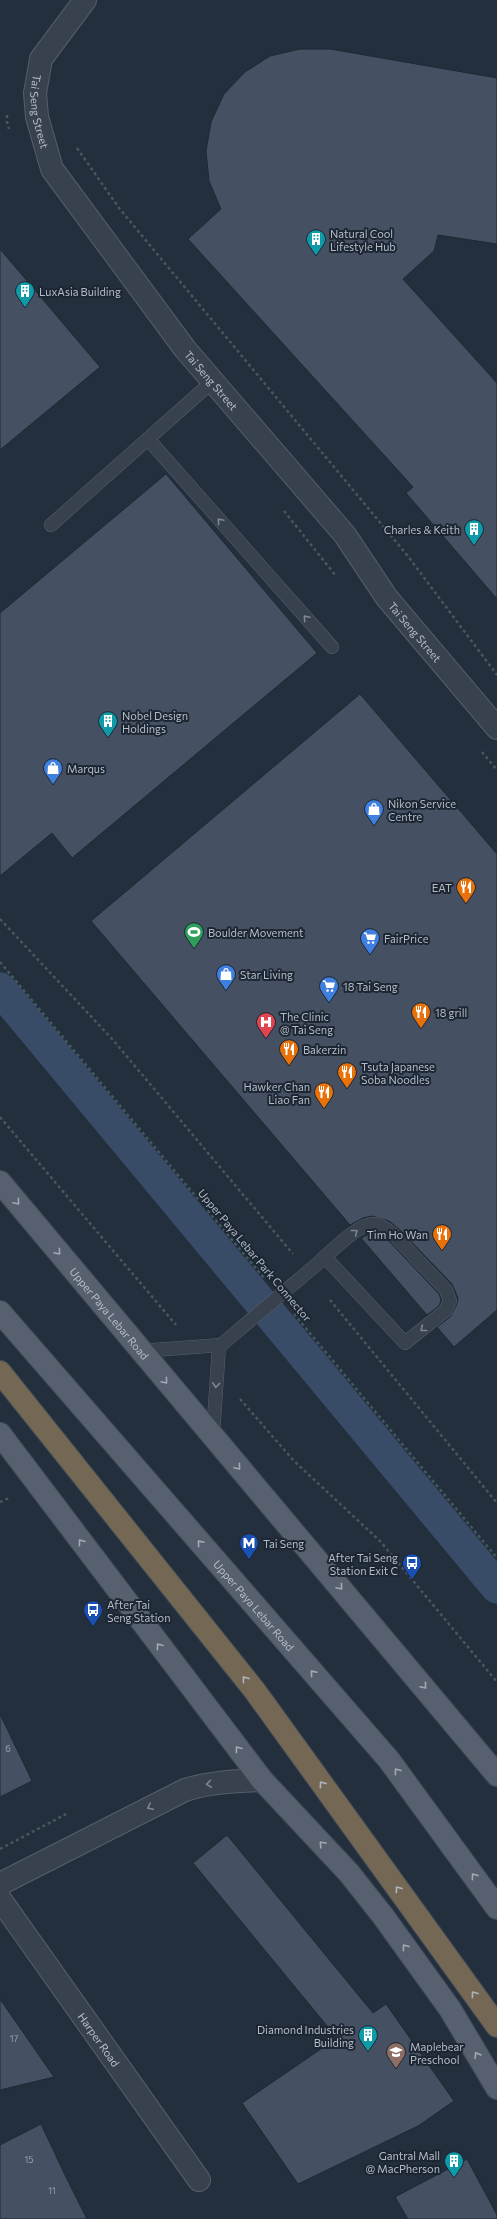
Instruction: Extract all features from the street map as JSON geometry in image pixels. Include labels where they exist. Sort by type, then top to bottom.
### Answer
[{"type":"highway","points":[[0,1372],[250,1685],[497,2026]]},
{"type":"main road","name":"Upper Paya Lebar Road","points":[[0,1182],[140,1351],[457,1725],[497,1775]]},
{"type":"main road","name":"Upper Paya Lebar Road","points":[[0,1312],[389,1760],[497,1908]]},
{"type":"main road","points":[[0,1434],[262,1780],[349,1873],[383,1916],[450,2009],[497,2088]]},
{"type":"street","name":"Tai Seng Street","points":[[85,0],[41,59],[35,93],[37,117],[52,169],[185,349],[345,535],[388,598],[497,728]]},
{"type":"street","points":[[0,1884],[185,1790],[197,1786],[235,1781],[262,1780]]},
{"type":"street","name":"Harper Road","points":[[0,1899],[199,2180]]},
{"type":"lane","points":[[51,525],[213,381]]},
{"type":"lane","points":[[148,439],[332,647]]},
{"type":"lane","points":[[140,1351],[220,1346],[320,1261],[360,1228],[373,1224],[386,1228],[446,1290],[450,1301],[445,1311],[405,1343],[320,1261]]},
{"type":"lane","points":[[213,1437],[220,1346]]},
{"type":"path","points":[[72,142],[119,208],[407,555],[497,674]]},
{"type":"path","points":[[0,919],[113,1040],[294,1256]]},
{"type":"path","name":"Upper Paya Lebar Park Connector","points":[[0,962],[269,1284]]},
{"type":"path","points":[[0,1117],[195,1348]]},
{"type":"path","points":[[328,1297],[497,1503]]},
{"type":"path","name":"Upper Paya Lebar Park Connector","points":[[289,1309],[497,1558]]},
{"type":"path","points":[[217,1373],[294,1461],[380,1541],[497,1682]]},
{"type":"path","points":[[0,1502],[9,1498]]},
{"type":"path","points":[[0,1849],[68,1814]]},
{"type":"building","name":"Natural Cool Lifestyle Hub","points":[[300,49],[330,49],[497,78],[497,244],[438,235],[434,251],[403,279],[497,383],[497,599],[406,493],[413,487],[188,239],[221,209],[209,181],[206,151],[211,122],[224,94],[245,72],[270,56]]},
{"type":"building","name":"LuxAsia Building","points":[[0,249],[100,367],[0,450]]},
{"type":"building","name":"Nobel Design Holdings","points":[[166,474],[317,653],[72,858],[52,833],[0,876],[0,613]]},
{"type":"building","name":"18 Tai Seng","points":[[360,694],[497,854],[497,1310],[454,1347],[437,1327],[450,1317],[457,1304],[458,1298],[452,1284],[400,1230],[389,1221],[372,1216],[363,1218],[350,1225],[91,921]]},
{"type":"building","points":[[373,1232],[389,1241],[439,1294],[441,1300],[439,1306],[427,1315],[361,1238]]},
{"type":"building","points":[[0,1714],[32,1781],[0,1797]]},
{"type":"building","name":"Diamond Industries Building","points":[[227,1835],[373,2013],[386,2004],[454,2101],[418,2126],[298,2184],[242,2103],[337,2038],[193,1863]]},
{"type":"building","points":[[0,1999],[54,2077],[0,2090]]},
{"type":"building","points":[[41,2124],[87,2219],[0,2219],[0,2145]]},
{"type":"building","name":"Gantral Mall @ MacPherson","points":[[467,2159],[497,2215],[497,2219],[408,2219],[395,2197]]},
{"type":"waterway","points":[[0,989],[497,1587]]},
{"type":"place","name":"Natural Cool Lifestyle Hub","points":[[316,256]]},
{"type":"place","name":"LuxAsia Building","points":[[25,308]]},
{"type":"place","name":"Charles & Keith","points":[[474,546]]},
{"type":"place","name":"Nobel Design Holdings","points":[[108,738]]},
{"type":"place","name":"Marqus","points":[[53,785]]},
{"type":"place","name":"Nikon Service Centre","points":[[374,826]]},
{"type":"place","name":"EAT","points":[[466,904]]},
{"type":"place","name":"Boulder Movement","points":[[194,949]]},
{"type":"place","name":"FairPrice","points":[[370,955]]},
{"type":"place","name":"Star Living","points":[[226,991]]},
{"type":"place","name":"18 Tai Seng","points":[[329,1003]]},
{"type":"place","name":"18 grill","points":[[421,1029]]},
{"type":"place","name":"The Clinic @ Tai Seng","points":[[266,1039]]},
{"type":"place","name":"Bakerzin","points":[[289,1066]]},
{"type":"place","name":"Tsuta Japanese Soba Noodles","points":[[347,1089]]},
{"type":"place","name":"Hawker Chan Liao Fan","points":[[324,1109]]},
{"type":"place","name":"Tim Ho Wan","points":[[442,1251]]},
{"type":"place","name":"Tai Seng","points":[[249,1560]]},
{"type":"place","name":"After Tai Seng Station Exit C","points":[[412,1580]]},
{"type":"place","name":"After Tai Seng Station","points":[[93,1627]]},
{"type":"place","name":"Diamond Industries Building","points":[[368,2052]]},
{"type":"place","name":"Maplebear Preschool","points":[[396,2069]]},
{"type":"place","name":"Gantral Mall @ MacPherson","points":[[454,2178]]}]
